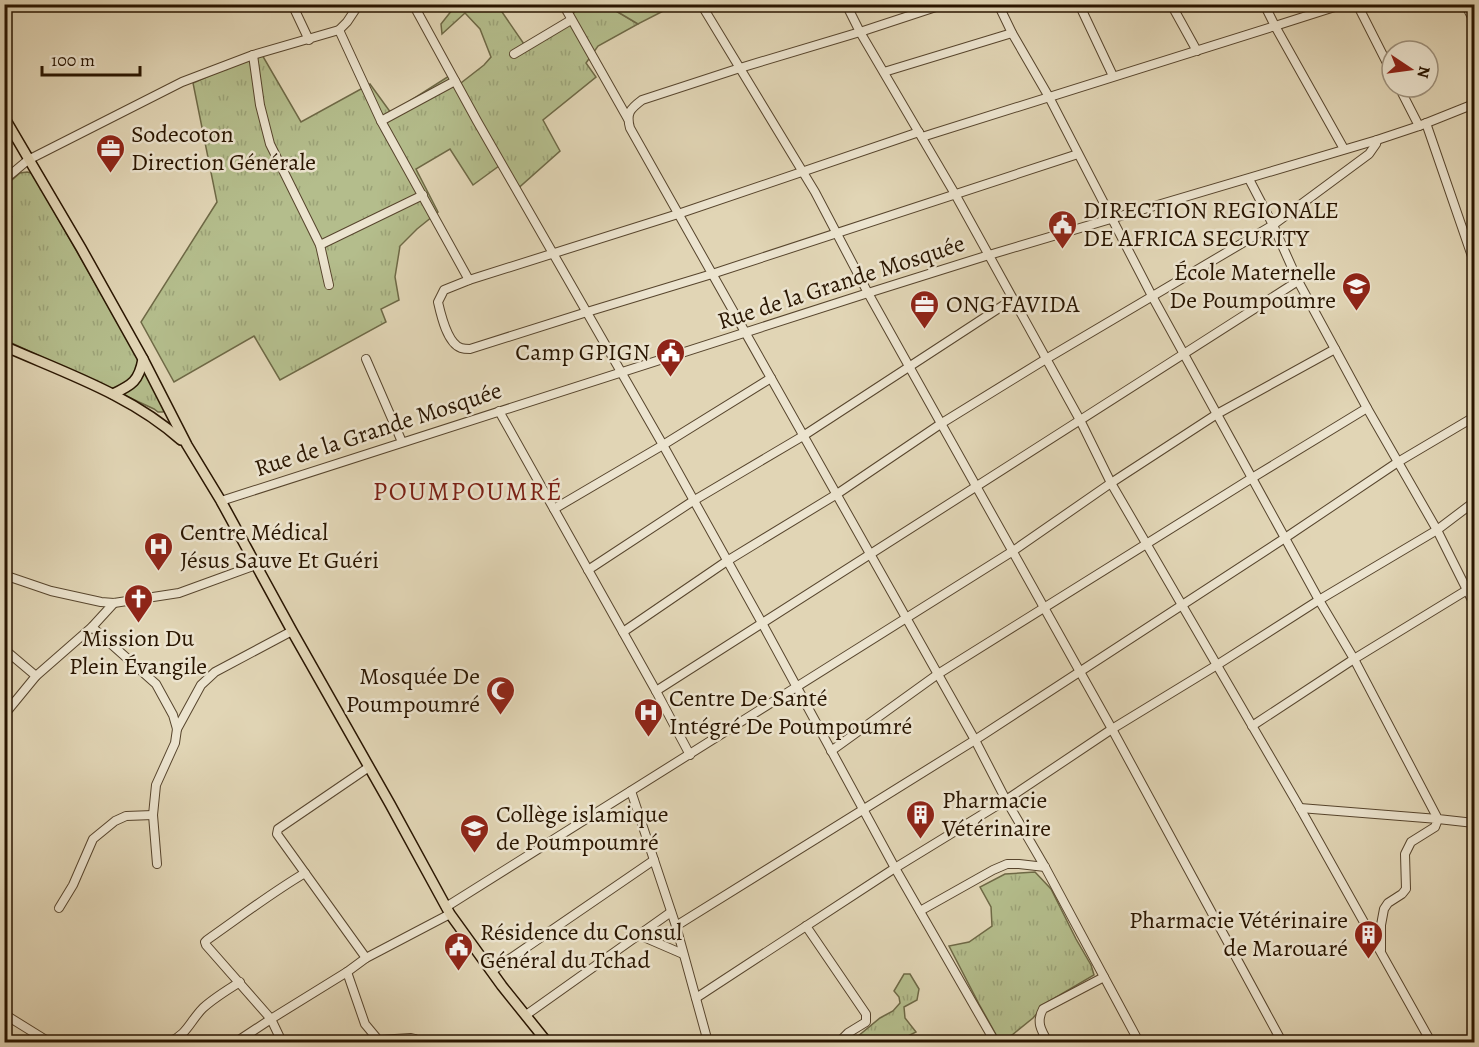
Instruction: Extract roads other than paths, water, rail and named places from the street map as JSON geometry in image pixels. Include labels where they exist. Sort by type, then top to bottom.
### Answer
[{"type":"main road","points":[[4,117],[81,248],[143,359],[187,445],[221,501],[448,910],[502,986],[547,1042]]},
{"type":"main road","points":[[4,346],[113,394],[139,408],[172,431],[187,445]]},
{"type":"main road","points":[[113,394],[134,382],[138,377],[143,359]]},
{"type":"street","points":[[292,4],[309,40]]},
{"type":"street","points":[[4,180],[28,160],[182,82],[253,55],[339,30],[359,4]]},
{"type":"street","points":[[413,4],[454,81],[663,445],[895,868],[995,1042]]},
{"type":"street","points":[[563,4],[628,118],[630,128],[678,214],[975,740],[1139,1042]]},
{"type":"street","points":[[701,4],[803,172],[908,366],[1112,729],[1282,1042]]},
{"type":"street","points":[[846,4],[989,255],[1080,420],[1111,483],[1300,808],[1430,1042]]},
{"type":"street","points":[[628,118],[632,108],[642,100],[945,4]]},
{"type":"street","points":[[998,4],[1183,354],[1354,659],[1438,819],[1435,827],[1412,842],[1406,854],[1406,889],[1384,909],[1381,925],[1381,952]]},
{"type":"street","points":[[1171,4],[1197,51]]},
{"type":"street","points":[[1264,4],[1344,149]]},
{"type":"street","points":[[1078,154],[712,274],[470,349],[460,348],[452,340],[443,323],[438,302],[444,290],[469,280],[920,134],[1049,97],[1344,4]]},
{"type":"street","points":[[1465,4],[1474,21]]},
{"type":"street","points":[[1080,5],[1113,76]]},
{"type":"street","points":[[1358,5],[1380,50]]},
{"type":"street","points":[[514,54],[571,20]]},
{"type":"street","points":[[339,30],[381,121],[469,280]]},
{"type":"street","points":[[884,72],[1012,33]]},
{"type":"street","points":[[253,55],[260,105],[270,144],[320,245],[329,285]]},
{"type":"street","points":[[381,121],[454,81]]},
{"type":"street","points":[[1406,99],[1422,125],[1474,262]]},
{"type":"street","name":"Rue de la Grande Mosquée","points":[[221,501],[868,293],[1377,140],[1474,107]]},
{"type":"street","points":[[622,632],[728,561],[837,494],[942,423],[1273,225],[1369,154],[1377,140]]},
{"type":"street","points":[[1249,179],[1298,281],[1437,530],[1474,604]]},
{"type":"street","points":[[320,245],[423,195]]},
{"type":"street","points":[[656,691],[1298,281]]},
{"type":"street","points":[[588,570],[693,501],[803,436],[1013,299]]},
{"type":"street","points":[[236,1042],[1013,552],[1111,483],[1217,414],[1335,349]]},
{"type":"street","points":[[366,359],[402,442]]},
{"type":"street","points":[[554,509],[771,378]]},
{"type":"street","points":[[831,751],[938,674],[1367,408]]},
{"type":"street","points":[[499,411],[690,755]]},
{"type":"street","points":[[676,926],[975,740],[1398,462],[1474,417]]},
{"type":"street","points":[[696,998],[895,868],[1006,800],[1112,729],[1319,600],[1437,530],[1474,502]]},
{"type":"street","points":[[4,575],[51,591],[114,603],[179,593],[256,565]]},
{"type":"street","points":[[1252,726],[1354,659],[1467,590]]},
{"type":"street","points":[[4,715],[36,676],[92,627],[114,603]]},
{"type":"street","points":[[92,627],[156,684],[173,715],[177,729]]},
{"type":"street","points":[[157,864],[153,815],[156,785],[175,743],[177,729],[201,685],[215,672],[292,631]]},
{"type":"street","points":[[4,649],[36,676]]},
{"type":"street","points":[[366,958],[277,834],[278,829],[369,767]]},
{"type":"street","points":[[631,791],[676,926],[708,1042]]},
{"type":"street","points":[[1300,808],[1474,823]]},
{"type":"street","points":[[58,909],[73,885],[93,839],[115,821],[126,816],[153,815]]},
{"type":"street","points":[[492,971],[654,860]]},
{"type":"street","points":[[920,912],[1007,864],[1045,867]]},
{"type":"street","points":[[282,1042],[271,1019],[205,942],[261,901],[305,873]]},
{"type":"street","points":[[526,1016],[670,912]]},
{"type":"street","points":[[806,926],[866,1014],[866,1022],[848,1033],[839,1042]]},
{"type":"street","points":[[639,935],[683,954]]},
{"type":"street","points":[[347,972],[365,1024],[379,1041],[411,1038],[418,1042]]},
{"type":"street","points":[[1048,1042],[1039,1025],[1043,1009],[1104,976]]},
{"type":"street","points":[[169,1042],[182,1036],[204,1008],[240,982]]},
{"type":"street","points":[[4,1014],[49,1042]]},
{"type":"street","points":[[1469,1042],[1474,1040]]},
{"type":"place","name":"Sodecoton Direction Générale","points":[[110,174]]},
{"type":"place","name":"DIRECTION REGIONALE DE AFRICA SECURITY","points":[[1062,250]]},
{"type":"place","name":"École Maternelle De Poumpoumre","points":[[1357,312]]},
{"type":"place","name":"ONG FAVIDA","points":[[925,330]]},
{"type":"place","name":"Camp GPIGN","points":[[671,378]]},
{"type":"place","name":"Centre Médical Jésus Sauve Et Guéri","points":[[159,572]]},
{"type":"place","name":"Mission Du Plein Évangile","points":[[138,624]]},
{"type":"place","name":"Mosquée De Poumpoumré","points":[[501,716]]},
{"type":"place","name":"Centre De Santé Intégré De Poumpoumré","points":[[648,738]]},
{"type":"place","name":"Pharmacie Vétérinaire","points":[[921,840]]},
{"type":"place","name":"Collège islamique de Poumpoumré","points":[[475,854]]},
{"type":"place","name":"Pharmacie Vétérinaire de Marouaré","points":[[1369,960]]},
{"type":"place","name":"Résidence du Consul Général du Tchad","points":[[459,972]]},
{"type":"district","name":"POUMPOUMRÉ","points":[[468,491]]}]
